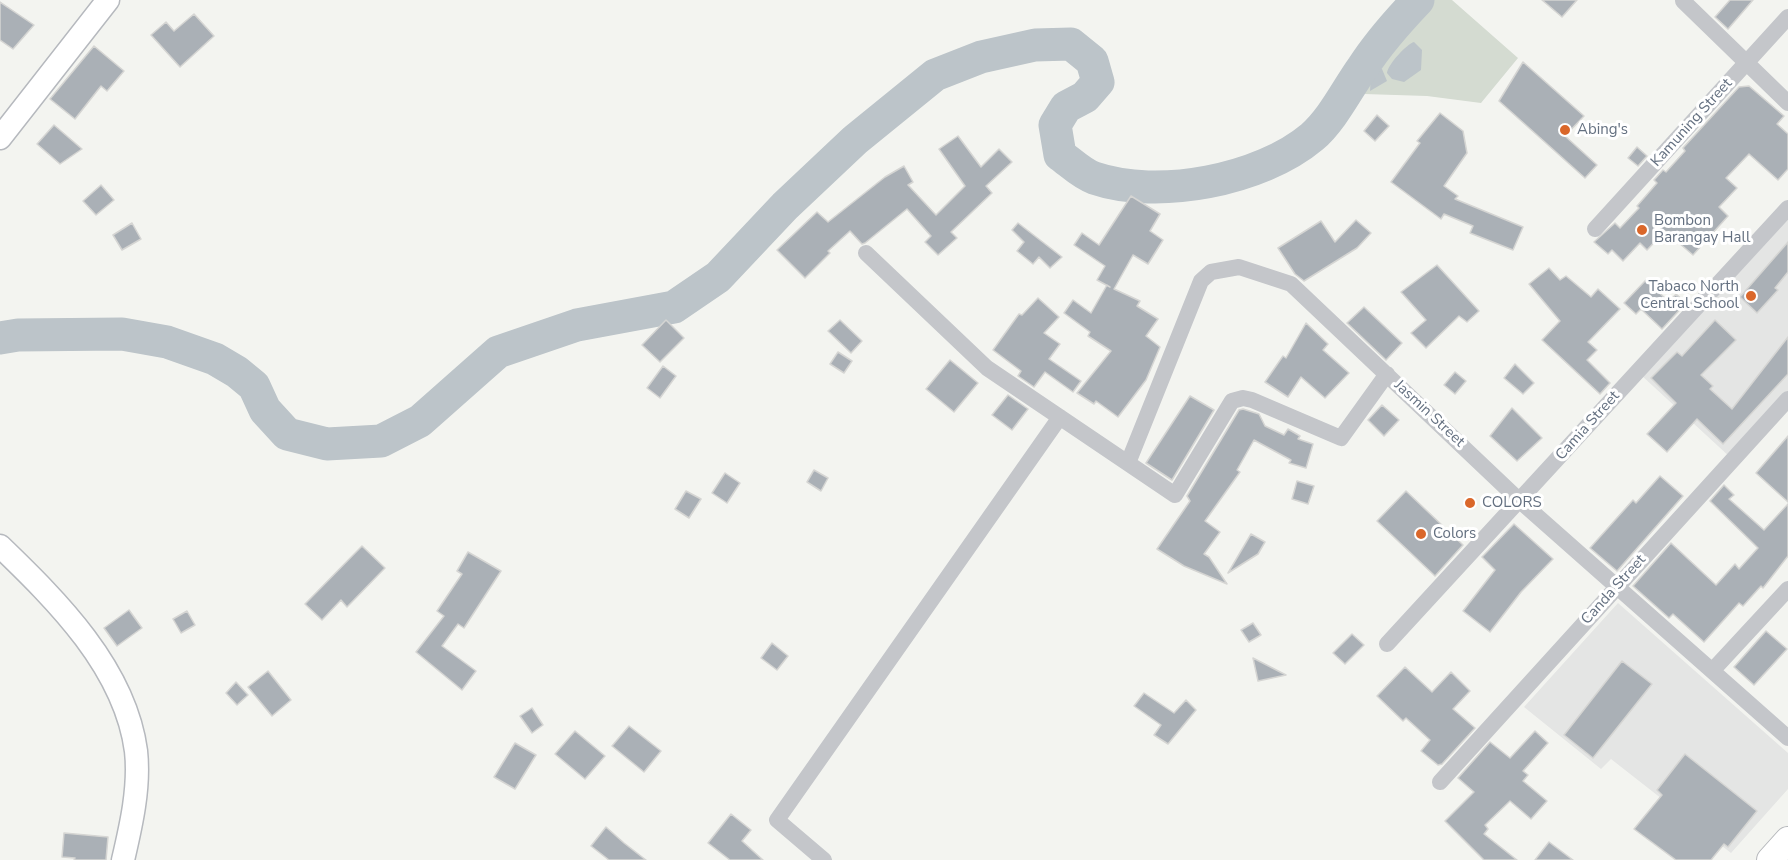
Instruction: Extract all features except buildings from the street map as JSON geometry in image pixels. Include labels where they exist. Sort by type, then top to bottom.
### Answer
[{"type":"main road","points":[[1770,860],[1788,840]]},
{"type":"street","points":[[0,138],[108,0]]},
{"type":"street","points":[[1683,1],[1788,102]]},
{"type":"street","name":"Kamuning Street","points":[[1595,229],[1788,17]]},
{"type":"street","name":"Camia Street","points":[[1387,644],[1788,208]]},
{"type":"street","points":[[866,253],[987,368],[1175,495],[1227,408],[1237,398],[1252,400],[1341,438],[1387,374]]},
{"type":"street","name":"Jasmin Street","points":[[1128,463],[1193,294],[1201,281],[1211,272],[1239,267],[1291,284],[1520,501],[1788,738]]},
{"type":"street","name":"Canda Street","points":[[1440,782],[1788,399]]},
{"type":"street","points":[[824,860],[777,820],[1060,417]]},
{"type":"street","points":[[0,546],[48,592],[72,622],[111,678],[124,704],[136,752],[131,826],[123,860]]},
{"type":"street","points":[[1712,671],[1788,589]]},
{"type":"shaded area","points":[[1429,0],[1452,0],[1518,58],[1481,103],[1427,96],[1364,94],[1367,80],[1380,54]]},
{"type":"shaded area","points":[[1414,42],[1422,50],[1421,70],[1404,82],[1392,79],[1387,73],[1388,69],[1403,50]]},
{"type":"shaded area","points":[[1377,69],[1382,69],[1387,81],[1370,91],[1371,76]]},
{"type":"shaded area","name":"Tabaco North Central School","points":[[1788,216],[1788,395],[1731,458],[1641,375]]},
{"type":"shaded area","points":[[1618,603],[1788,753],[1788,789],[1731,853],[1611,759],[1601,769],[1524,707]]},
{"type":"waterway","points":[[0,338],[18,335],[122,334],[167,342],[215,359],[237,372],[254,386],[265,410],[287,434],[327,444],[381,441],[420,421],[498,352],[577,325],[674,307],[718,277],[785,206],[855,140],[935,75],[981,57],[1035,45],[1071,44],[1092,61],[1098,82],[1085,97],[1066,107],[1055,125],[1060,155],[1094,178],[1120,184],[1148,187],[1208,182],[1265,165],[1291,152],[1312,137],[1333,113],[1382,40],[1418,0]]},
{"type":"place","name":"Abing's","points":[[1565,130]]},
{"type":"place","name":"Bombon Barangay Hall","points":[[1642,230]]},
{"type":"place","name":"Tabaco North Central School","points":[[1751,296]]},
{"type":"place","name":"COLORS","points":[[1470,503]]},
{"type":"place","name":"Colors","points":[[1421,534]]}]
